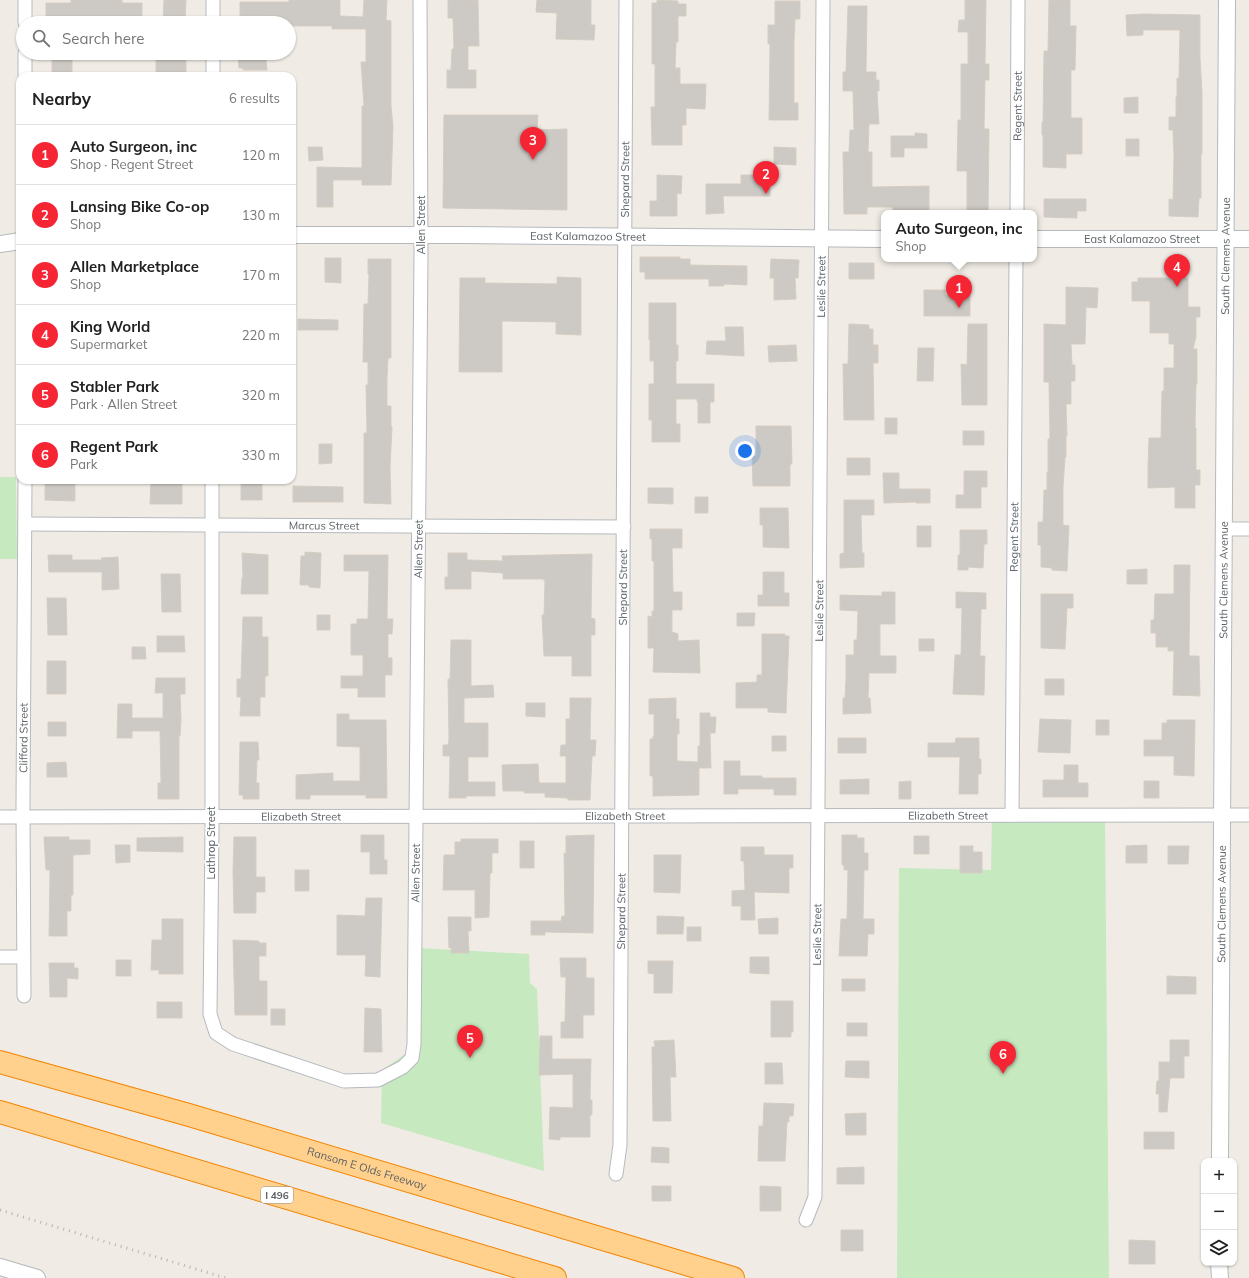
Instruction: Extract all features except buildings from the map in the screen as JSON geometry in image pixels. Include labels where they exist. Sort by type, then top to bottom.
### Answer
[{"type":"highway","points":[[0,1051],[65,1071],[189,1115]]},
{"type":"highway","name":"Ransom E Olds Freeway","points":[[0,1062],[189,1115],[733,1278]]},
{"type":"highway","name":"I 496","points":[[0,1112],[555,1278]]},
{"type":"street","points":[[25,0],[25,16]]},
{"type":"street","points":[[213,0],[213,16]]},
{"type":"street","name":"Allen Street","points":[[378,1080],[403,1067],[412,1058],[414,1044],[421,235],[420,0]]},
{"type":"street","name":"Shepard Street","points":[[616,1174],[620,1145],[626,0]]},
{"type":"street","name":"Leslie Street","points":[[806,1220],[815,1197],[823,0]]},
{"type":"street","name":"Regent Street","points":[[1017,210],[1018,0]]},
{"type":"street","name":"South Clemens Avenue","points":[[1220,1158],[1227,0]]},
{"type":"street","points":[[25,60],[25,72]]},
{"type":"street","points":[[213,60],[213,72]]},
{"type":"street","name":"East Kalamazoo Street","points":[[296,235],[881,239]]},
{"type":"street","name":"East Kalamazoo Street","points":[[1037,239],[1249,239]]},
{"type":"street","points":[[0,244],[16,242]]},
{"type":"street","name":"Regent Street","points":[[1012,815],[1016,262]]},
{"type":"street","name":"Clifford Street","points":[[24,996],[23,816],[25,484]]},
{"type":"street","name":"Lathrop Street","points":[[212,484],[212,816],[210,1014],[216,1033],[233,1044],[344,1081],[378,1080]]},
{"type":"street","name":"Marcus Street","points":[[25,524],[624,527]]},
{"type":"street","points":[[1223,529],[1249,529]]},
{"type":"street","name":"Elizabeth Street","points":[[0,817],[818,817],[1249,815]]},
{"type":"street","points":[[0,957],[23,957]]},
{"type":"street","points":[[1219,1266],[1220,1278]]},
{"type":"street","points":[[0,1267],[16,1275],[38,1278]]},
{"type":"green space","points":[[0,477],[16,477],[17,559],[0,559]]},
{"type":"green space","points":[[992,815],[1105,815],[1109,1278],[897,1278],[899,868],[991,870]]},
{"type":"green space","points":[[420,948],[529,954],[530,983],[537,989],[544,1171],[381,1123],[382,1070],[417,1046]]},
{"type":"railway","points":[[0,1210],[226,1278]]},
{"type":"place","name":"Allen Marketplace","points":[[533,160]]},
{"type":"place","name":"Lansing Bike Co-op","points":[[766,194]]},
{"type":"place","name":"King World","points":[[1177,287]]},
{"type":"place","name":"Auto Surgeon, inc","points":[[959,308]]},
{"type":"place","name":"Stabler Park","points":[[470,1058]]},
{"type":"place","name":"Regent Park","points":[[1003,1074]]}]
